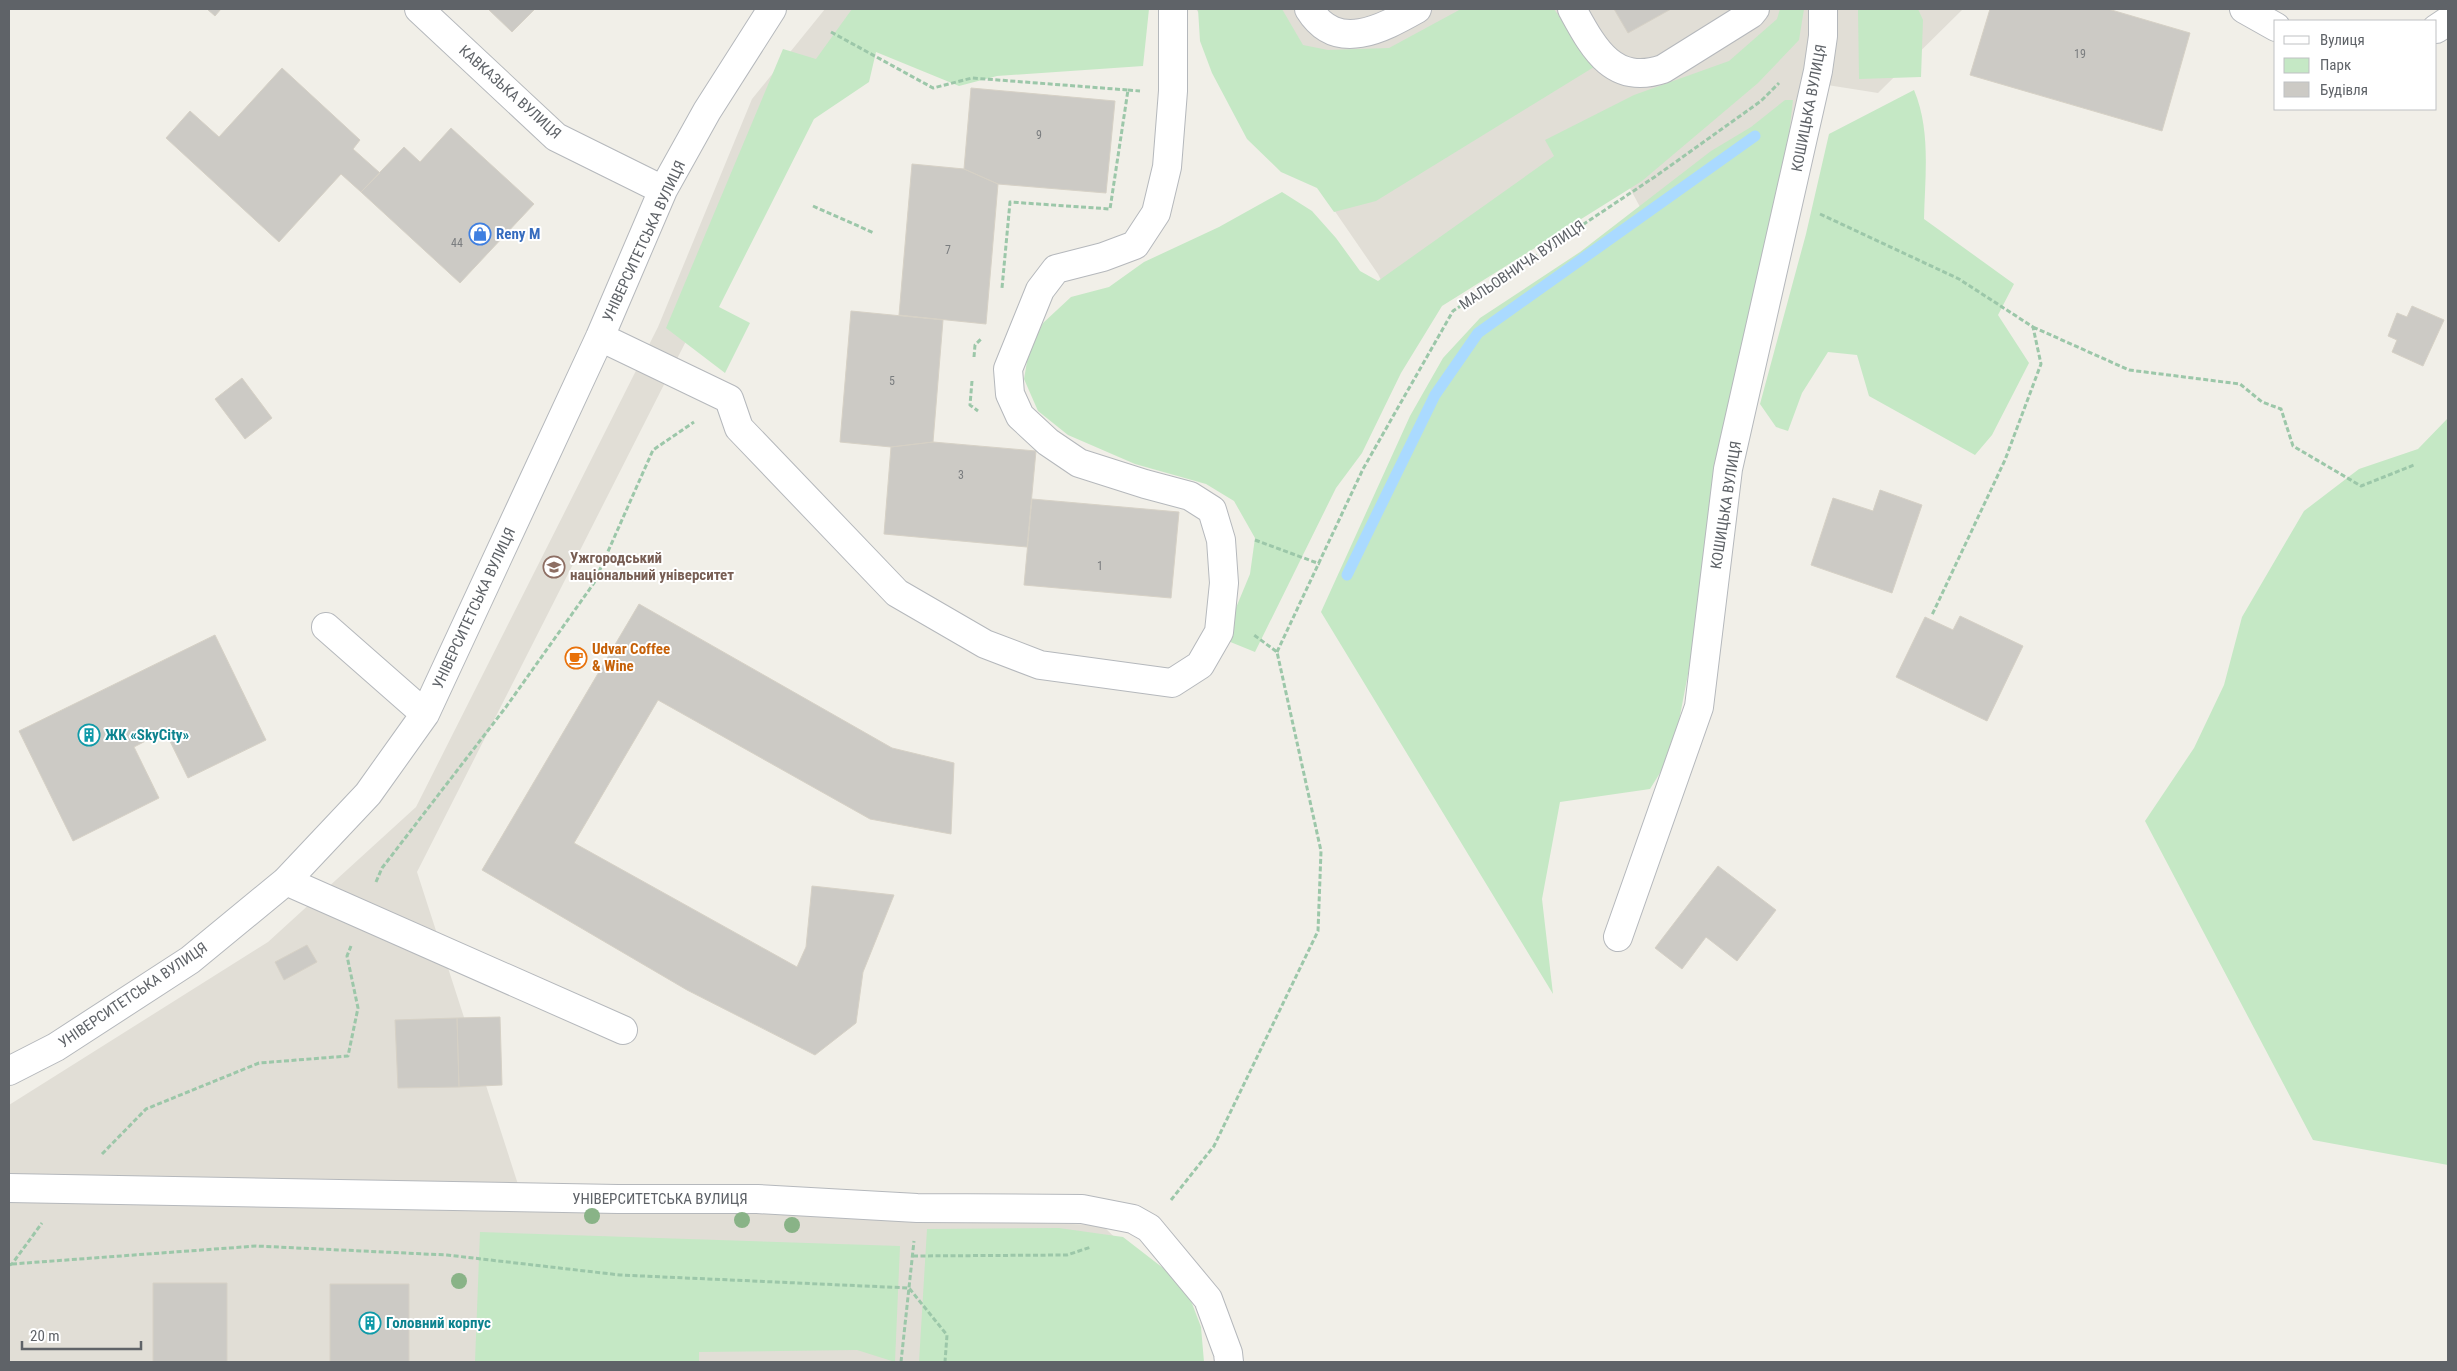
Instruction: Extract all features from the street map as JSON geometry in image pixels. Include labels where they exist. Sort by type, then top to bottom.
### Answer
[{"type":"street","name":"КАВКАЗЬКА ВУЛИЦЯ","points":[[419,9],[556,137],[664,190]]},
{"type":"street","name":"УНІВЕРСИТЕТСЬКА ВУЛИЦЯ","points":[[9,1071],[56,1046],[190,960],[286,881],[368,794],[425,714],[600,337],[664,190],[707,111],[772,9]]},
{"type":"street","points":[[600,337],[728,399],[739,428],[897,593],[985,644],[1040,665],[1172,683],[1200,665],[1219,632],[1224,583],[1221,540],[1212,510],[1190,496],[1079,463],[1048,442],[1020,416],[1010,394],[1008,368],[1040,290],[1056,269],[1103,257],[1135,245],[1156,213],[1167,167],[1173,91],[1173,9]]},
{"type":"street","points":[[1309,9],[1314,17],[1327,28],[1336,32],[1354,34],[1380,29],[1417,9]]},
{"type":"street","points":[[1572,9],[1591,44],[1603,58],[1616,68],[1632,74],[1648,74],[1663,69],[1751,14],[1755,9]]},
{"type":"street","name":"КОШИЦЬКА ВУЛИЦЯ","points":[[1618,938],[1699,707],[1728,470],[1790,200],[1823,36],[1823,9]]},
{"type":"street","points":[[2244,9],[2274,25]]},
{"type":"street","points":[[2437,27],[2448,21]]},
{"type":"street","points":[[326,627],[425,714]]},
{"type":"street","points":[[286,881],[624,1030]]},
{"type":"street","name":"УНІВЕРСИТЕТСЬКА ВУЛИЦЯ","points":[[9,1188],[608,1199],[757,1199],[917,1208],[1082,1209],[1133,1219],[1149,1228],[1208,1299],[1228,1353],[1228,1362]]},
{"type":"path","points":[[831,32],[918,80]]},
{"type":"path","name":"МАЛЬОВНИЧА ВУЛИЦЯ","points":[[1149,1228],[1214,1146],[1318,931],[1321,851],[1277,652],[1364,469],[1453,311],[1656,176],[1761,101],[1782,79]]},
{"type":"path","points":[[1790,200],[1958,279],[2033,327],[2129,370],[2240,384],[2262,402],[2281,409],[2293,446],[2361,486],[2414,466]]},
{"type":"path","points":[[813,206],[874,233]]},
{"type":"path","points":[[1932,615],[2005,460],[2041,364],[2033,327]]},
{"type":"path","points":[[10,1264],[68,1189],[146,1109],[260,1063],[348,1056],[358,1008],[347,956],[382,868],[506,707],[594,583],[653,450],[728,399]]},
{"type":"path","points":[[901,1362],[917,1208]]},
{"type":"path","points":[[10,1264],[256,1246],[447,1256],[620,1275],[909,1288],[947,1335],[946,1362]]},
{"type":"path","points":[[913,1256],[1067,1255],[1094,1246]]},
{"type":"shaded area","name":"Ужгородський національний університет","points":[[825,9],[890,9],[831,55],[417,872],[525,1206],[1102,1225],[1177,1298],[1181,1362],[9,1362],[9,1105],[268,942],[416,807],[658,327],[752,99]]},
{"type":"shaded area","points":[[1196,9],[1963,9],[1878,93],[1821,84],[1750,235],[1669,261],[1625,179],[1404,327],[1378,274]]},
{"type":"green space","points":[[852,9],[1149,9],[1143,66],[997,76],[959,86],[876,52],[869,82],[814,119],[719,307],[750,323],[725,373],[666,328],[783,49],[816,59]]},
{"type":"green space","points":[[1198,9],[1282,9],[1303,45],[1328,50],[1389,48],[1461,9],[1554,9],[1594,67],[1376,201],[1334,212],[1317,188],[1281,172],[1247,139],[1212,73],[1200,41]]},
{"type":"green space","points":[[1780,9],[1804,9],[1799,40],[1758,83],[1642,181],[1442,306],[1401,373],[1362,453],[1336,488],[1255,652],[1223,639],[1250,574],[1255,538],[1234,501],[1206,484],[1135,464],[1068,435],[1038,411],[1024,379],[1029,350],[1043,323],[1071,297],[1109,287],[1144,262],[1219,227],[1282,192],[1312,211],[1336,238],[1360,271],[1378,281],[1554,156],[1545,140],[1634,95],[1729,61],[1777,19]]},
{"type":"green space","points":[[1858,9],[1918,9],[1923,20],[1921,77],[1859,79]]},
{"type":"green space","points":[[1914,90],[1923,121],[1925,137],[1924,219],[2014,284],[1998,315],[2029,363],[1992,435],[1975,455],[1869,396],[1857,355],[1828,352],[1802,393],[1788,431],[1776,427],[1760,404],[1806,234],[1829,134]]},
{"type":"green space","points":[[1785,100],[1793,100],[1785,169],[1673,752],[1650,789],[1560,802],[1542,899],[1553,994],[1321,612],[1410,416],[1443,358],[1480,318],[1580,252],[1711,151],[1751,127]]},
{"type":"green space","points":[[2448,418],[2448,1165],[2313,1140],[2145,821],[2194,748],[2224,685],[2242,617],[2304,511],[2359,469],[2418,449]]},
{"type":"green space","points":[[1059,1228],[1123,1237],[1185,1285],[1201,1327],[1204,1362],[919,1362],[927,1229]]},
{"type":"green space","points":[[480,1232],[900,1246],[895,1362],[857,1350],[699,1352],[699,1362],[475,1362]]},
{"type":"building","points":[[207,9],[221,9],[215,16]]},
{"type":"building","points":[[488,9],[535,9],[512,32]]},
{"type":"building","points":[[1614,9],[1671,9],[1628,33]]},
{"type":"building","points":[[1990,9],[2108,9],[2190,33],[2162,131],[1970,75]]},
{"type":"building","points":[[282,68],[360,140],[353,149],[380,173],[361,192],[341,174],[279,242],[166,138],[190,111],[219,137]]},
{"type":"building","points":[[971,88],[1115,101],[1106,193],[998,184],[964,169]]},
{"type":"building","points":[[451,128],[534,204],[460,283],[361,192],[404,147],[420,162]]},
{"type":"building","points":[[912,164],[964,169],[998,184],[986,324],[899,315]]},
{"type":"building","points":[[2412,306],[2444,320],[2423,366],[2392,352],[2397,340],[2388,336],[2397,313],[2407,317]]},
{"type":"building","points":[[851,311],[943,320],[933,442],[891,447],[840,442]]},
{"type":"building","points":[[242,378],[272,418],[245,439],[215,399]]},
{"type":"building","points":[[933,442],[1036,451],[1027,547],[884,534],[891,447]]},
{"type":"building","points":[[1880,490],[1922,505],[1892,593],[1811,565],[1833,498],[1873,511]]},
{"type":"building","points":[[1032,499],[1179,512],[1171,598],[1024,585]]},
{"type":"building","points":[[639,604],[892,748],[954,763],[951,834],[870,819],[658,700],[574,843],[797,967],[806,947],[812,886],[894,895],[863,972],[856,1023],[815,1055],[687,990],[482,870]]},
{"type":"building","points":[[1960,616],[2023,646],[1987,721],[1896,677],[1925,617],[1953,630]]},
{"type":"building","name":"ЖК «SkyCity»","points":[[215,635],[266,740],[188,778],[165,731],[134,747],[159,798],[73,841],[19,731]]},
{"type":"building","points":[[1718,866],[1776,910],[1737,961],[1706,937],[1682,969],[1655,948]]},
{"type":"building","points":[[307,945],[317,962],[284,980],[275,962]]},
{"type":"building","points":[[500,1017],[502,1085],[459,1087],[457,1018]]},
{"type":"building","points":[[457,1018],[459,1087],[398,1088],[395,1020]]},
{"type":"building","points":[[153,1283],[227,1283],[227,1362],[153,1362]]},
{"type":"building","name":"Головний корпус","points":[[330,1284],[409,1284],[409,1362],[330,1362]]},
{"type":"waterway","points":[[1347,575],[1435,395],[1478,333],[1755,136]]},
{"type":"place","name":"Reny M","points":[[480,234]]},
{"type":"place","name":"Ужгородський національний університет","points":[[554,567]]},
{"type":"place","name":"Udvar Coffee & Wine","points":[[576,658]]},
{"type":"place","name":"ЖК «SkyCity»","points":[[89,735]]},
{"type":"place","name":"Головний корпус","points":[[370,1323]]}]
